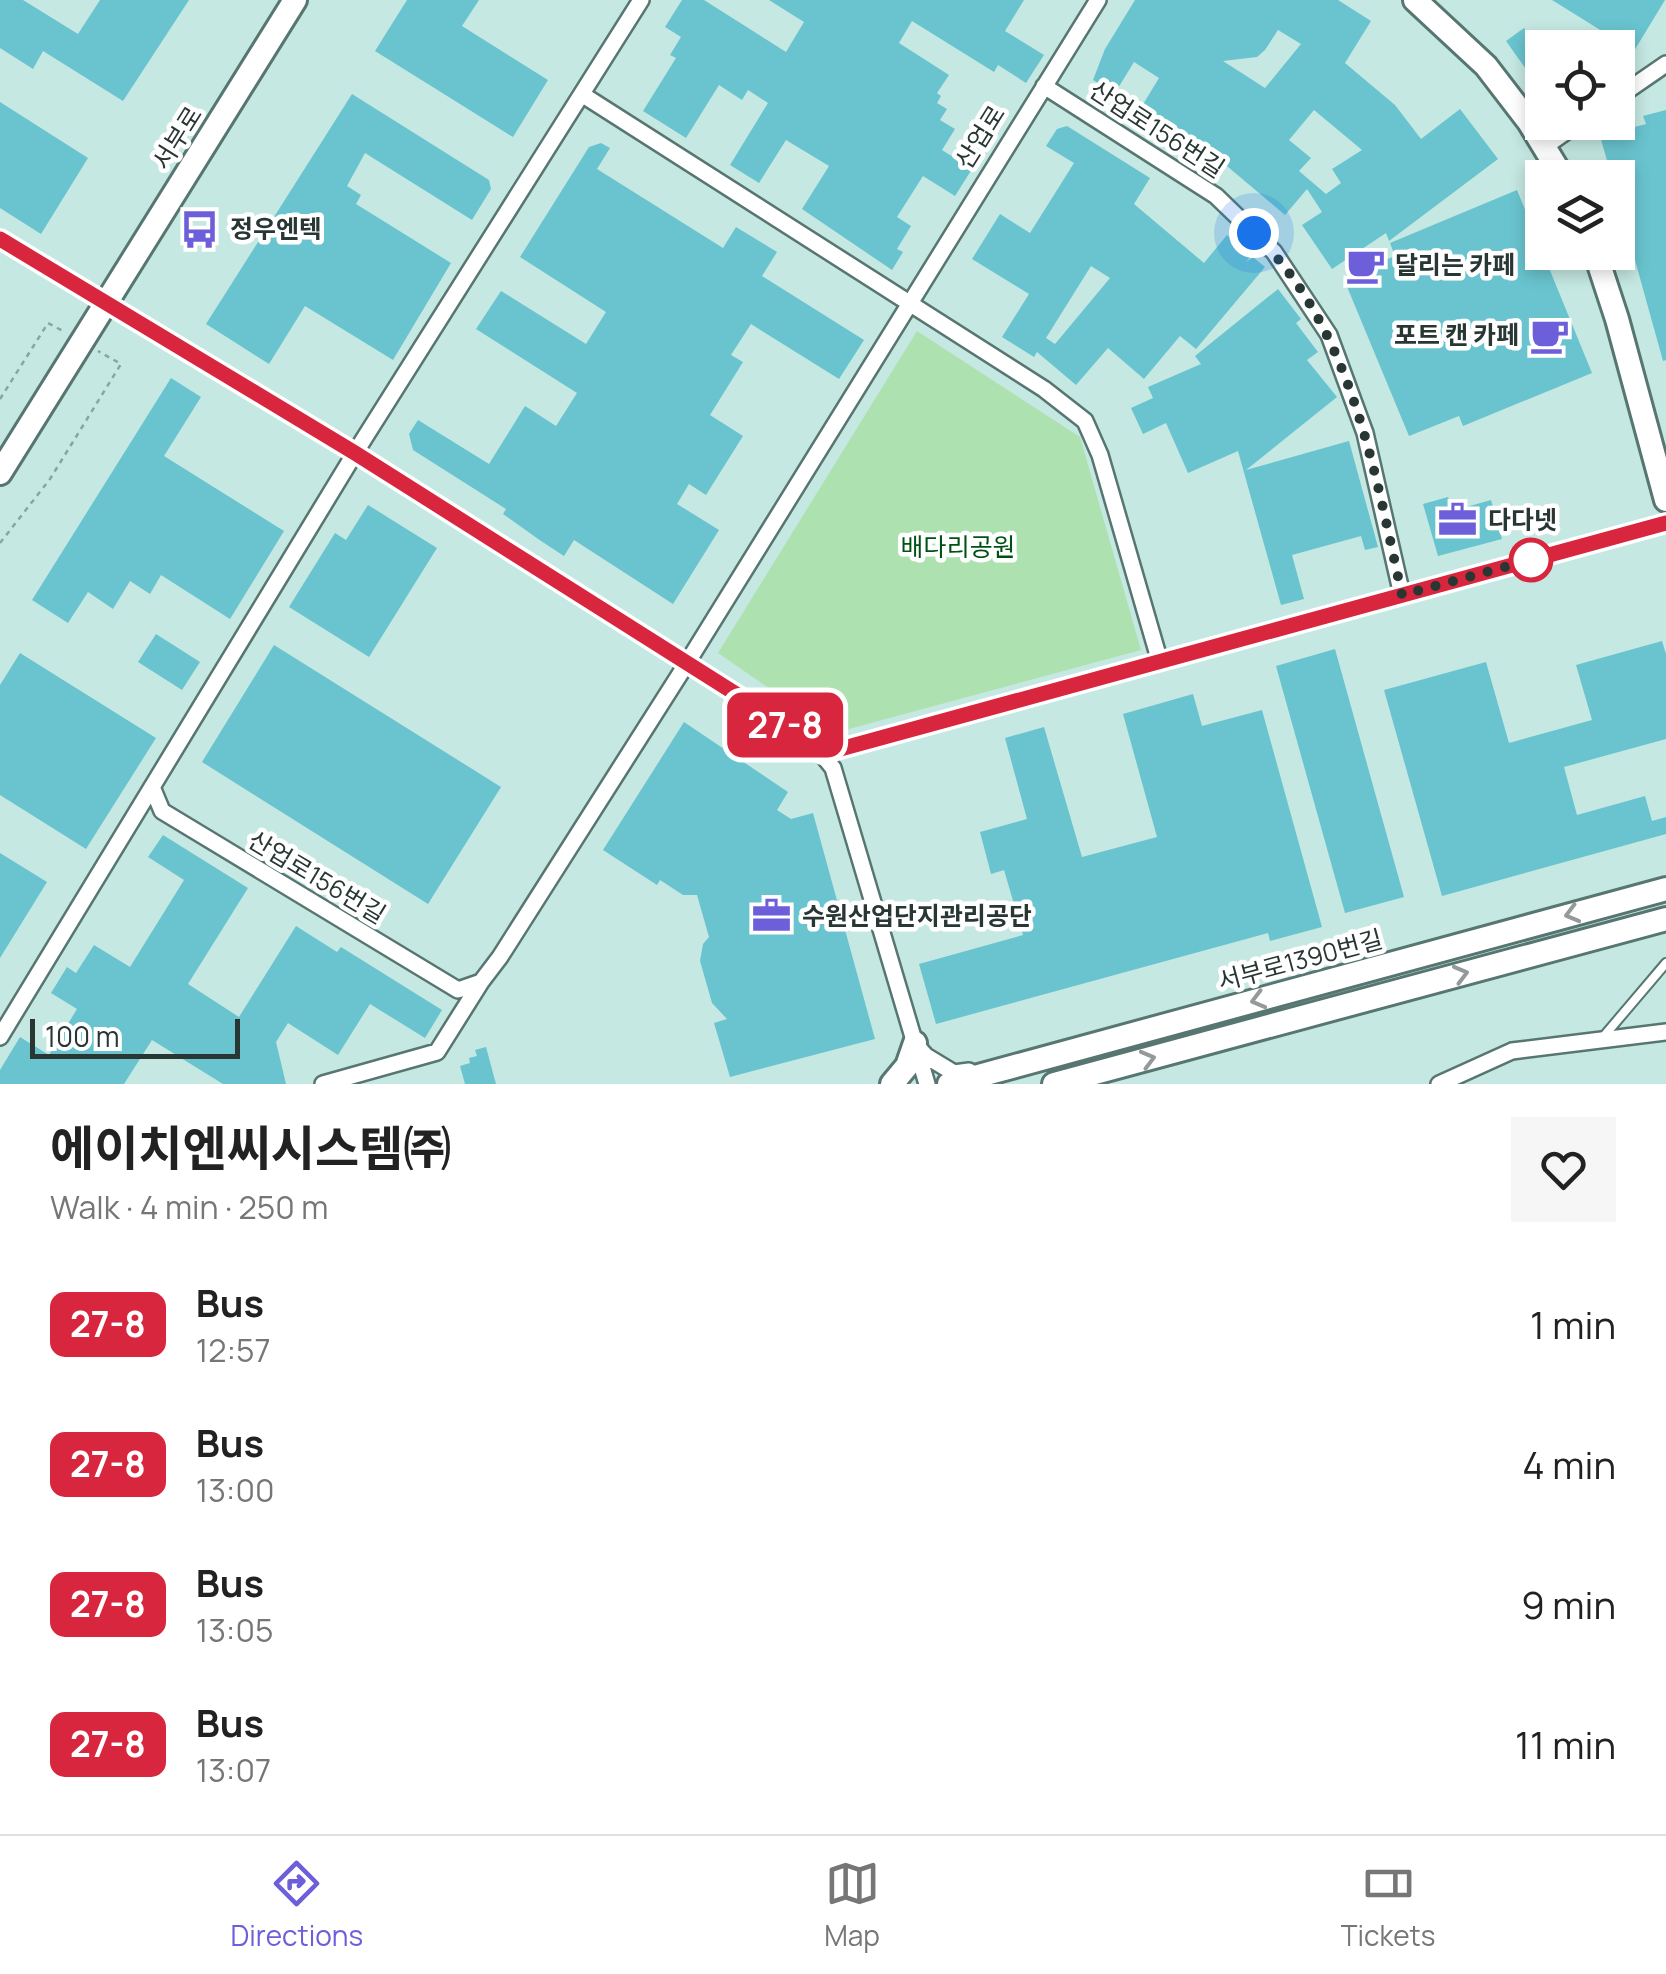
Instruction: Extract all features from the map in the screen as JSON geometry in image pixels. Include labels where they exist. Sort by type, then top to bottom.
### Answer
[{"type":"street","name":"서부로","points":[[0,473],[295,0]]},
{"type":"street","points":[[0,1036],[355,453],[641,0]]},
{"type":"street","name":"산업로","points":[[910,303],[1098,0]]},
{"type":"street","points":[[1414,0],[1486,66],[1552,160]]},
{"type":"street","points":[[1635,85],[1666,64]]},
{"type":"street","name":"산업로156번길","points":[[1044,86],[1216,196],[1274,252],[1329,335],[1365,433],[1402,595]]},
{"type":"street","points":[[583,95],[1044,389],[1085,421],[1100,456],[1160,662]]},
{"type":"street","points":[[1544,147],[1554,140]]},
{"type":"street","points":[[0,239],[355,453],[812,742],[833,768],[927,1084]]},
{"type":"street","points":[[1601,270],[1666,500]]},
{"type":"street","points":[[323,1084],[437,1052],[687,663],[910,303]]},
{"type":"street","points":[[822,754],[1666,523]]},
{"type":"street","name":"산업로156번길","points":[[152,787],[162,812],[438,980],[458,990],[481,982]]},
{"type":"street","name":"서부로1390번길","points":[[949,1084],[1666,888]]},
{"type":"street","points":[[1054,1084],[1666,919]]},
{"type":"street","points":[[1439,1084],[1512,1051],[1666,1032]]},
{"type":"street","points":[[915,1043],[926,1056],[954,1073],[1034,1061]]},
{"type":"street","points":[[892,1084],[907,1066],[915,1043]]},
{"type":"lane","points":[[1600,1040],[1666,964]]},
{"type":"path","points":[[0,399],[48,323]]},
{"type":"path","points":[[0,544],[50,478],[121,364]]},
{"type":"green space","name":"배다리공원","points":[[917,331],[1080,437],[1141,650],[834,733],[718,653]]},
{"type":"building","points":[[0,0],[23,0],[78,34],[100,0],[189,0],[123,101],[43,51],[33,69],[0,48]]},
{"type":"building","points":[[407,0],[479,0],[462,26],[548,80],[513,137],[375,51]]},
{"type":"building","points":[[682,0],[704,0],[786,52],[804,22],[769,0],[1024,0],[1005,31],[1044,55],[1026,83],[998,65],[994,72],[912,21],[899,43],[949,75],[937,93],[941,96],[937,103],[947,109],[940,120],[955,129],[942,150],[972,169],[955,196],[923,176],[897,217],[911,226],[897,249],[903,252],[892,270],[802,209],[829,166],[786,140],[759,183],[730,165],[768,103],[748,90],[742,100],[719,85],[686,138],[643,111],[676,58],[670,55],[681,37],[665,27]]},
{"type":"building","points":[[1135,0],[1338,0],[1371,21],[1345,63],[1395,105],[1421,139],[1460,109],[1498,159],[1389,241],[1386,233],[1332,269],[1302,225],[1322,212],[1307,189],[1285,215],[1215,156],[1218,153],[1142,106],[1159,78],[1134,62],[1115,93],[1093,80],[1105,49]],"holes":[[[1278,30],[1301,44],[1265,88],[1223,61],[1257,57]],[[1314,110],[1362,150],[1332,169],[1341,183],[1326,194],[1299,171],[1311,158],[1289,140]]]},
{"type":"building","points":[[1552,0],[1665,0],[1635,49],[1635,30],[1600,30]]},
{"type":"building","points":[[1525,30],[1525,68],[1506,41]]},
{"type":"building","points":[[352,94],[489,180],[491,189],[472,220],[365,153],[347,186],[361,195],[356,204],[451,263],[393,360],[305,306],[269,364],[206,324]]},
{"type":"building","points":[[0,102],[88,158],[41,234],[0,208]]},
{"type":"building","points":[[1666,110],[1663,361],[1635,260],[1635,160],[1607,160],[1601,140],[1635,140],[1635,127],[1646,124],[1643,116]]},
{"type":"building","points":[[1067,126],[1150,178],[1134,204],[1204,263],[1227,235],[1251,256],[1246,262],[1253,257],[1265,267],[1196,349],[1180,336],[1144,379],[1108,348],[1076,385],[1037,352],[1034,357],[1002,337],[1029,294],[972,259],[1000,214],[1030,233],[1074,163],[1046,146],[1057,129]],"holes":[[[1091,266],[1110,278],[1055,344],[1046,338]]]},
{"type":"building","points":[[601,143],[610,148],[597,169],[723,248],[736,227],[777,252],[762,276],[864,340],[839,379],[751,324],[731,355],[743,362],[710,415],[743,436],[706,495],[689,484],[677,504],[719,530],[673,604],[574,540],[564,556],[503,514],[506,509],[413,450],[409,434],[418,420],[489,464],[525,406],[556,426],[577,393],[476,329],[501,291],[586,344],[606,312],[520,257],[589,147]]},
{"type":"building","points":[[1517,190],[1525,210],[1525,270],[1550,270],[1592,373],[1463,426],[1459,416],[1409,436],[1343,277],[1395,256],[1390,243]]},
{"type":"building","points":[[1278,289],[1301,319],[1296,323],[1318,352],[1307,360],[1337,397],[1246,470],[1349,441],[1378,547],[1365,550],[1361,536],[1292,555],[1304,599],[1281,605],[1238,451],[1188,473],[1166,423],[1143,434],[1131,408],[1153,398],[1148,387],[1201,364],[1195,356]]},
{"type":"building","points":[[171,378],[201,397],[164,456],[284,531],[230,619],[161,575],[150,594],[130,581],[113,609],[88,592],[68,623],[32,600]]},
{"type":"building","points":[[1448,497],[1452,511],[1491,500],[1502,539],[1438,556],[1423,504]]},
{"type":"building","points":[[368,505],[437,548],[369,657],[289,607],[335,533],[346,540]]},
{"type":"building","points":[[156,634],[200,662],[182,690],[138,662]]},
{"type":"building","points":[[1662,641],[1666,654],[1666,739],[1564,767],[1577,815],[1645,796],[1652,821],[1666,817],[1666,834],[1442,896],[1384,690],[1486,662],[1509,743],[1592,720],[1576,665]]},
{"type":"building","points":[[274,645],[501,787],[428,904],[202,762]]},
{"type":"building","points":[[1335,649],[1404,897],[1345,913],[1276,666]]},
{"type":"building","points":[[20,653],[156,738],[86,849],[0,795],[0,685]]},
{"type":"building","points":[[1193,694],[1202,726],[1262,710],[1322,927],[1270,941],[1268,933],[936,1024],[919,964],[1023,935],[1004,870],[991,874],[980,832],[1027,819],[1005,738],[1044,727],[1082,857],[1157,837],[1123,714]]},
{"type":"building","name":"수원산업단지관리공단","points":[[684,722],[788,792],[777,810],[791,819],[813,813],[875,1039],[730,1077],[714,1023],[727,1019],[712,1003],[700,961],[703,944],[709,937],[697,895],[683,895],[660,880],[657,885],[603,850]]},
{"type":"building","points":[[163,835],[248,888],[188,984],[239,1017],[296,926],[337,952],[341,947],[442,1010],[425,1038],[370,1004],[338,1055],[288,1023],[276,1042],[286,1084],[223,1084],[152,1040],[124,1084],[0,1084],[0,1070],[20,1037],[49,1055],[77,1009],[51,993],[67,967],[76,973],[94,945],[130,967],[184,880],[148,857]]},
{"type":"building","points":[[0,853],[47,882],[0,958]]},
{"type":"building","points":[[486,1047],[496,1084],[465,1084],[460,1066],[477,1056],[475,1050]]},
{"type":"bus line","name":"27-8","points":[[0,239],[355,453],[812,742],[822,754],[1666,523]]},
{"type":"place","name":"정우엔텍","points":[[200,229]]},
{"type":"place","name":"달리는 카페","points":[[1365,265]]},
{"type":"place","name":"포트 캔 카페","points":[[1549,335]]},
{"type":"place","name":"다다넷","points":[[1458,520]]},
{"type":"place","name":"수원산업단지관리공단","points":[[772,916]]},
{"type":"route","points":[[1254,233],[1274,252],[1329,335],[1365,433],[1402,595],[1531,560]]}]
